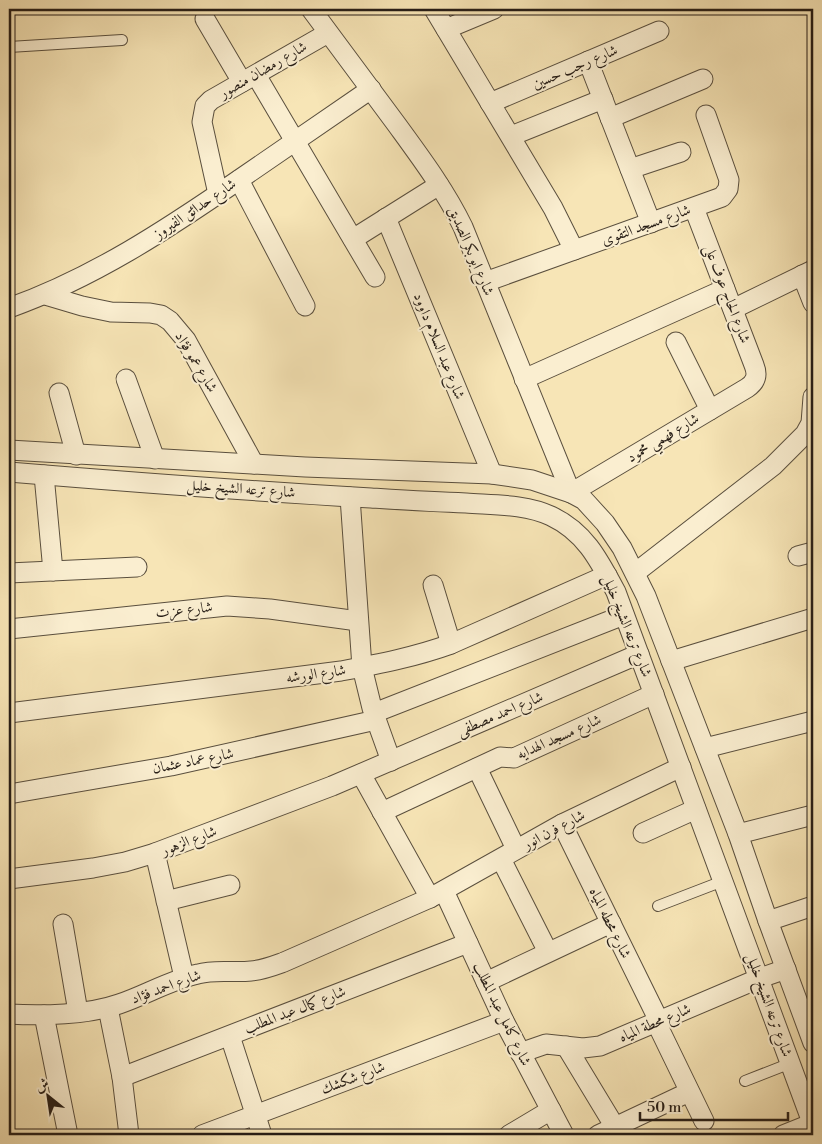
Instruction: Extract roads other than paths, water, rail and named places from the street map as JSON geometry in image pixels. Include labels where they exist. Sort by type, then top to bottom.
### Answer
[{"type":"street","name":"شارع ابو بكر الصديق","points":[[311,9],[440,185],[463,227],[570,493]]},
{"type":"street","points":[[434,9],[561,222],[574,250]]},
{"type":"street","points":[[446,29],[494,9]]},
{"type":"street","points":[[205,20],[295,141],[375,277]]},
{"type":"street","name":"شارع رجب حسين","points":[[490,102],[659,31]]},
{"type":"street","name":"شارع رمضان منصور","points":[[218,194],[202,122],[205,106],[211,100],[328,33]]},
{"type":"street","points":[[588,61],[651,223]]},
{"type":"street","points":[[610,118],[703,79]]},
{"type":"street","name":"شارع حدائق الفيروز","points":[[9,308],[45,295],[96,270],[145,242],[371,89]]},
{"type":"street","points":[[510,136],[603,99]]},
{"type":"street","name":"شارع مسجد التقوى","points":[[485,282],[694,208],[726,194],[730,184],[706,115]]},
{"type":"street","points":[[630,170],[681,152]]},
{"type":"street","points":[[239,180],[305,306]]},
{"type":"street","points":[[353,239],[440,185]]},
{"type":"street","name":"شارع الحاج عوف على","points":[[694,208],[756,370],[755,381]]},
{"type":"street","name":"شارع عبد السلام داوود","points":[[386,218],[492,474]]},
{"type":"street","points":[[733,309],[807,273],[813,303]]},
{"type":"street","points":[[524,379],[725,289]]},
{"type":"street","name":"شارع عمو فؤاد","points":[[45,295],[110,312],[161,315],[170,321],[186,340],[254,464]]},
{"type":"street","points":[[676,342],[710,410]]},
{"type":"street","points":[[126,379],[155,459]]},
{"type":"street","name":"شارع فهمي محمود","points":[[570,493],[747,388],[755,381]]},
{"type":"street","points":[[59,393],[76,454]]},
{"type":"street","points":[[635,573],[773,466],[805,434],[811,423],[813,398]]},
{"type":"street","name":"شارع ترعه الشيخ خليل","points":[[9,450],[254,464],[492,474],[532,480],[570,493],[584,500],[606,523],[635,573],[738,834],[768,921],[813,1040]]},
{"type":"street","name":"شارع ترعه الشيخ خليل","points":[[9,472],[350,497],[495,505],[549,515],[569,526],[585,541],[607,575],[624,615],[813,1124]]},
{"type":"street","points":[[44,475],[53,571]]},
{"type":"street","points":[[350,497],[362,667],[375,717],[391,761]]},
{"type":"street","points":[[9,573],[137,567]]},
{"type":"street","name":"شارع الورشه","points":[[9,714],[362,667],[417,656],[452,644],[607,575]]},
{"type":"street","points":[[433,585],[452,644]]},
{"type":"street","name":"شارع عزت","points":[[9,629],[227,606],[270,609],[358,621]]},
{"type":"street","name":"شارع عماد عثمان","points":[[9,794],[180,764],[375,717],[624,615]]},
{"type":"street","points":[[671,661],[813,618]]},
{"type":"street","name":"شارع احمد مصطفى","points":[[361,774],[639,654]]},
{"type":"street","name":"شارع مسجد الهدايه","points":[[382,812],[503,756],[512,758],[519,756],[654,694]]},
{"type":"street","points":[[705,748],[813,721]]},
{"type":"street","name":"شارع فرن انور","points":[[437,894],[562,824],[681,767]]},
{"type":"street","points":[[477,768],[508,854],[548,952]]},
{"type":"street","name":"شارع كامل عبد المطلب","points":[[361,774],[382,812],[468,943],[520,1053],[564,1135]]},
{"type":"street","name":"شارع الزهور","points":[[9,879],[125,862],[155,853],[361,774]]},
{"type":"street","points":[[643,834],[696,809]]},
{"type":"street","points":[[738,834],[813,815]]},
{"type":"street","name":"شارع محطه المياه","points":[[562,824],[704,1121]]},
{"type":"street","points":[[155,853],[184,977]]},
{"type":"street","points":[[166,900],[230,886]]},
{"type":"street","name":"شارع احمد فؤاد","points":[[9,1014],[44,1015],[108,1008],[184,977],[217,971],[250,971],[267,968],[437,894]]},
{"type":"street","points":[[768,921],[813,906]]},
{"type":"street","points":[[63,924],[78,1012]]},
{"type":"street","points":[[486,982],[611,924]]},
{"type":"street","name":"شارع كمال عبد المطلب","points":[[122,1077],[468,943]]},
{"type":"street","name":"شارع محطة المياه","points":[[520,1053],[546,1044],[583,1048],[600,1046],[760,978],[786,969]]},
{"type":"street","points":[[108,1008],[122,1077],[129,1135]]},
{"type":"street","points":[[44,1015],[68,1135]]},
{"type":"street","name":"شارع شكشك","points":[[203,1135],[504,1020]]},
{"type":"street","points":[[230,1036],[262,1135]]},
{"type":"street","points":[[566,1046],[607,1131],[689,1092]]},
{"type":"street","points":[[508,1135],[550,1110]]},
{"type":"street","points":[[783,1135],[813,1124]]},
{"type":"lane","points":[[9,46],[122,40]]},
{"type":"lane","points":[[658,906],[723,881]]},
{"type":"lane","points":[[745,1080],[791,1063]]}]
